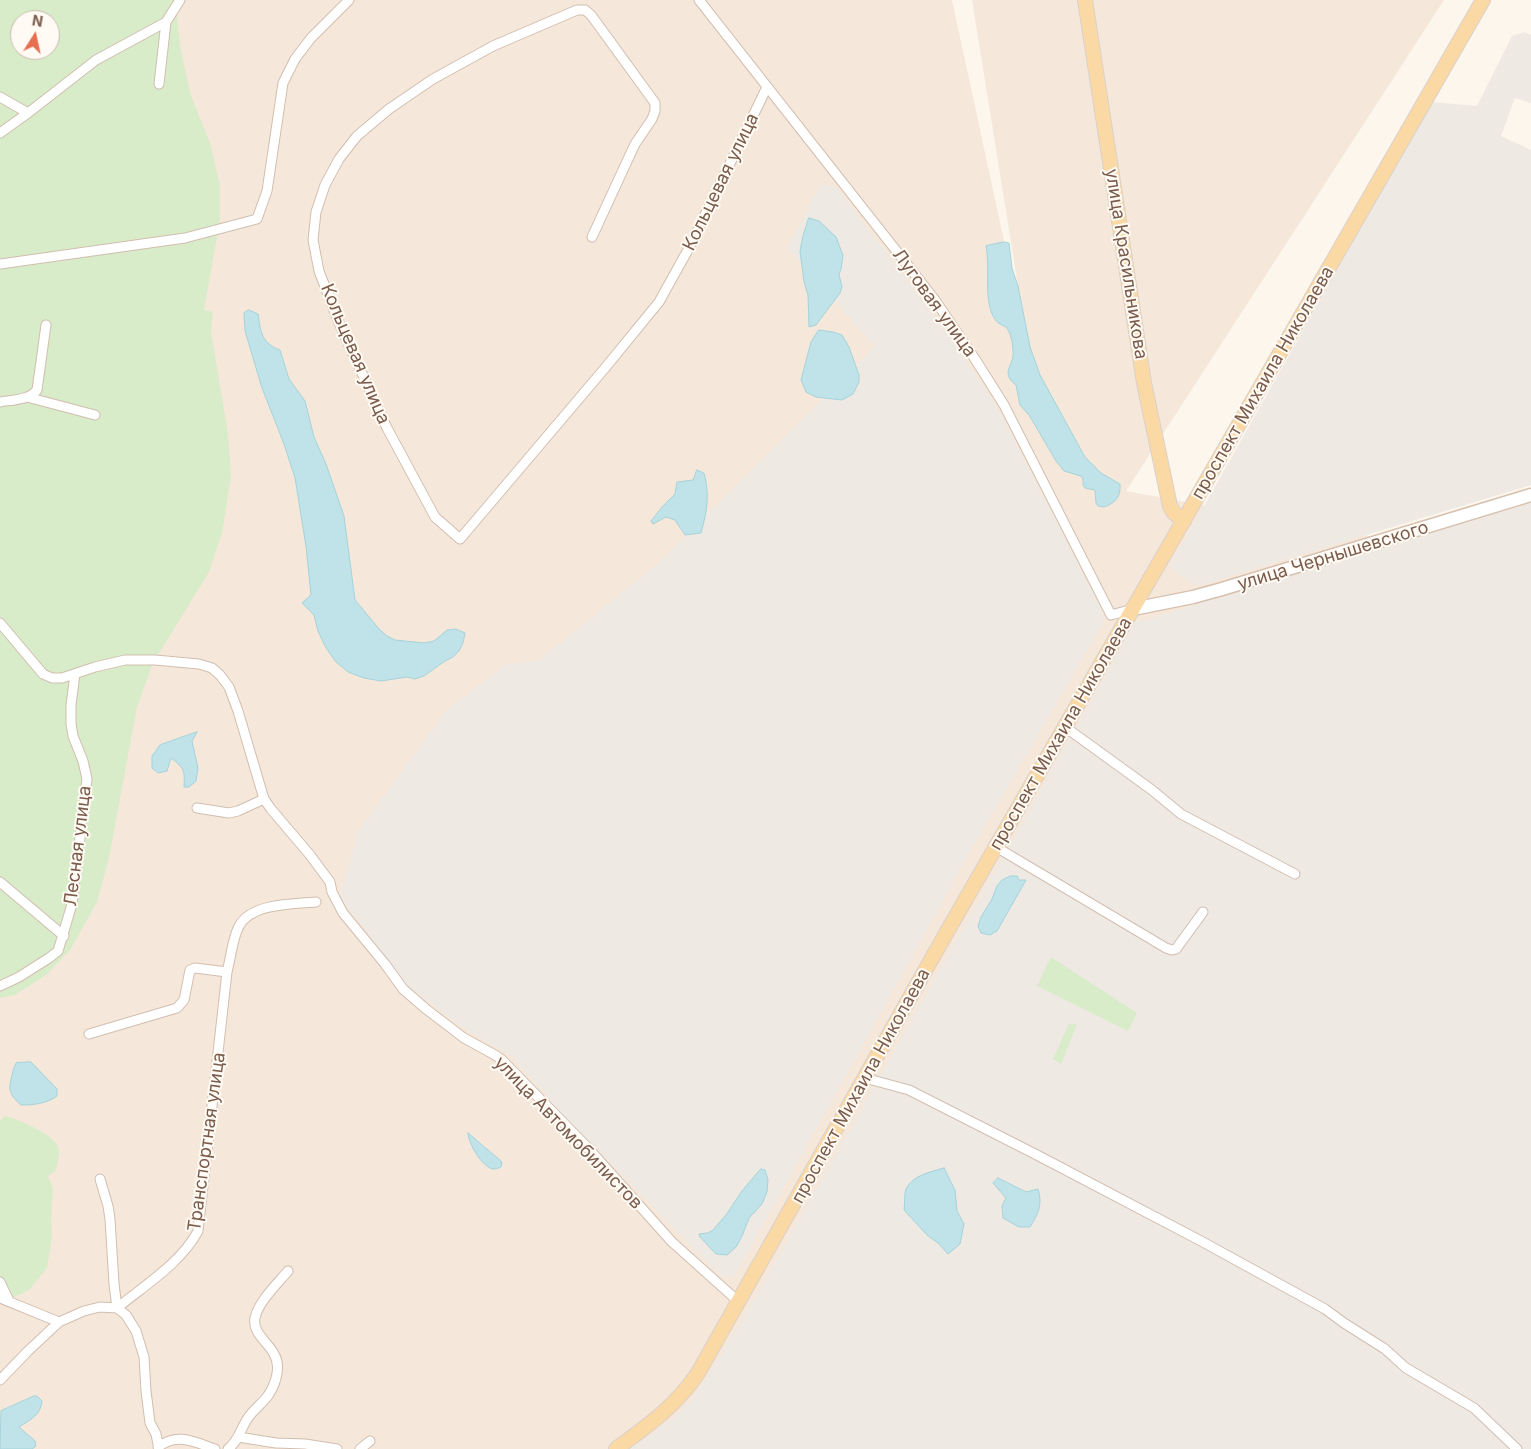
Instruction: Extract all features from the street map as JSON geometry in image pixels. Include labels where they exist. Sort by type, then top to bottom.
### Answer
[{"type":"main road","name":"улица Красильникова","points":[[1086,0],[1144,383],[1170,506],[1173,512],[1184,521]]},
{"type":"main road","name":"проспект Михаила Николаева","points":[[616,1449],[664,1412],[682,1395],[698,1373],[996,847],[1483,0]]},
{"type":"main road","name":"улица Чернышевского","points":[[1133,609],[1222,589],[1531,495]]},
{"type":"street","points":[[159,84],[166,22],[180,0]]},
{"type":"street","points":[[0,264],[185,238],[257,220],[267,191],[282,83],[295,59],[311,38],[348,0]]},
{"type":"street","name":"Луговая улица","points":[[699,0],[934,300],[975,359],[1004,405],[1111,615],[1133,609]]},
{"type":"street","name":"Кольцевая улица","points":[[592,237],[635,144],[656,111],[655,103],[585,10],[577,10],[492,46],[433,79],[389,109],[357,136],[339,160],[325,184],[316,212],[314,240],[319,271],[326,292],[387,428],[436,517],[460,539],[659,302],[689,248],[767,86]]},
{"type":"street","points":[[0,134],[96,60],[166,22]]},
{"type":"street","points":[[0,98],[28,113]]},
{"type":"street","points":[[0,402],[28,397],[37,390],[46,324]]},
{"type":"street","points":[[28,397],[95,415]]},
{"type":"street","name":"улица Автомобилистов","points":[[0,623],[43,674],[52,678],[62,678],[95,667],[125,660],[155,660],[199,664],[212,668],[220,675],[229,687],[238,711],[264,798],[271,809],[310,854],[330,882],[332,892],[344,913],[403,989],[464,1038],[502,1060],[589,1149],[672,1242],[738,1302]]},
{"type":"street","name":"Лесная улица","points":[[0,986],[19,977],[58,950],[64,936],[72,904],[87,779],[71,724],[71,705],[75,674]]},
{"type":"street","points":[[1065,727],[1152,790],[1181,814],[1295,874]]},
{"type":"street","points":[[197,808],[229,813],[238,811],[264,798]]},
{"type":"street","points":[[996,847],[1172,950],[1176,949],[1203,912]]},
{"type":"street","points":[[0,882],[64,936]]},
{"type":"street","name":"Транспортная улица","points":[[117,1308],[179,1258],[192,1243],[198,1231],[227,972],[240,925],[259,910],[273,906],[316,902]]},
{"type":"street","points":[[89,1034],[177,1008],[184,1000],[190,970],[195,968],[227,972]]},
{"type":"street","points":[[865,1078],[909,1090],[1201,1241],[1326,1309],[1344,1323],[1386,1349],[1406,1368],[1474,1408],[1517,1449]]},
{"type":"street","points":[[100,1179],[110,1219],[117,1308]]},
{"type":"street","points":[[228,1449],[234,1445],[250,1415],[267,1397],[274,1386],[277,1377],[276,1356],[258,1332],[255,1326],[255,1319],[262,1304],[288,1271]]},
{"type":"street","points":[[0,1282],[4,1300],[59,1322]]},
{"type":"street","points":[[0,1380],[59,1322],[84,1311],[100,1307],[117,1308],[126,1315],[136,1331],[144,1357],[150,1423],[156,1434],[159,1448]]},
{"type":"street","points":[[238,1437],[336,1449]]},
{"type":"street","points":[[159,1448],[165,1442],[181,1439],[215,1449]]},
{"type":"street","points":[[360,1449],[370,1441]]},
{"type":"shaded area","points":[[0,0],[952,0],[1017,301],[1022,311],[972,0],[1444,0],[1126,491],[1531,566],[1531,1449],[0,1449]]},
{"type":"shaded area","points":[[1524,32],[1531,35],[1531,103],[1515,98],[1501,136],[1531,150],[1531,485],[1198,586],[1169,568],[1432,102],[1477,106],[1512,36]]},
{"type":"shaded area","points":[[821,184],[837,188],[954,343],[997,407],[1106,618],[972,848],[734,1277],[722,1277],[560,1111],[513,1057],[460,1026],[407,985],[341,898],[341,891],[359,830],[447,710],[507,664],[538,661],[654,567],[875,346],[787,248]]},
{"type":"shaded area","points":[[1531,503],[1531,1449],[631,1449],[670,1421],[694,1398],[741,1323],[1135,623]]},
{"type":"green space","points":[[0,0],[178,0],[177,17],[181,51],[191,96],[210,143],[220,185],[220,220],[204,310],[213,312],[211,332],[228,434],[231,476],[222,533],[209,572],[153,663],[137,707],[109,858],[97,902],[70,950],[46,975],[15,995],[0,998]]},
{"type":"green space","points":[[1051,957],[1137,1013],[1128,1031],[1037,986]]},
{"type":"green space","points":[[1069,1024],[1077,1024],[1061,1064],[1053,1059]]},
{"type":"green space","points":[[6,1116],[29,1125],[52,1139],[59,1150],[59,1157],[56,1170],[48,1176],[53,1188],[52,1237],[47,1268],[29,1290],[6,1301],[0,1298],[0,1120]]},
{"type":"water","points":[[809,218],[819,221],[836,237],[843,255],[839,274],[842,287],[840,293],[816,325],[809,327],[808,295],[804,282],[800,251]]},
{"type":"water","points":[[1004,242],[1009,243],[1012,268],[1018,286],[1030,347],[1040,375],[1085,457],[1101,473],[1120,484],[1120,492],[1117,498],[1104,507],[1098,506],[1095,490],[1085,488],[1081,476],[1064,471],[1056,461],[1029,415],[1020,405],[1016,385],[1009,376],[1008,372],[1013,356],[1012,342],[1007,328],[997,321],[990,308],[986,246]]},
{"type":"water","points":[[249,310],[258,314],[265,340],[280,350],[289,379],[305,401],[314,437],[326,464],[344,516],[355,600],[380,630],[395,640],[424,643],[434,641],[447,630],[456,629],[465,633],[459,651],[424,676],[415,679],[407,677],[381,681],[364,678],[348,672],[335,661],[325,646],[318,631],[314,615],[302,603],[311,595],[306,546],[295,478],[262,388],[245,331],[244,313]]},
{"type":"water","points":[[819,330],[842,335],[849,347],[859,375],[859,382],[853,394],[842,400],[816,397],[806,392],[801,380],[811,342]]},
{"type":"water","points":[[697,470],[704,473],[707,489],[706,510],[701,533],[685,535],[675,520],[666,517],[653,524],[651,521],[675,494],[677,482],[693,480]]},
{"type":"water","points":[[197,732],[192,741],[198,768],[196,781],[189,787],[184,787],[183,770],[171,758],[167,771],[158,773],[152,768],[152,756],[160,745]]},
{"type":"water","points":[[1011,876],[1017,876],[1019,880],[1026,880],[997,931],[990,935],[981,933],[978,926],[981,917],[992,899],[997,886],[1002,880]]},
{"type":"water","points":[[31,1062],[57,1089],[57,1096],[44,1102],[21,1105],[10,1092],[13,1070],[16,1063]]},
{"type":"water","points":[[468,1133],[501,1161],[501,1167],[493,1169],[484,1164],[473,1148]]},
{"type":"water","points":[[944,1168],[955,1190],[957,1211],[964,1224],[960,1244],[948,1254],[904,1210],[905,1191],[909,1184],[917,1177]]},
{"type":"water","points":[[761,1169],[765,1170],[768,1180],[767,1192],[762,1204],[749,1218],[736,1247],[727,1255],[716,1254],[699,1234],[708,1233],[713,1230]]},
{"type":"water","points":[[998,1178],[1026,1192],[1038,1189],[1039,1209],[1030,1227],[1019,1227],[1003,1218],[1002,1206],[1006,1198],[993,1183]]},
{"type":"water","points":[[37,1396],[42,1401],[40,1410],[34,1417],[19,1427],[35,1441],[36,1446],[32,1449],[0,1449],[1,1411]]}]
